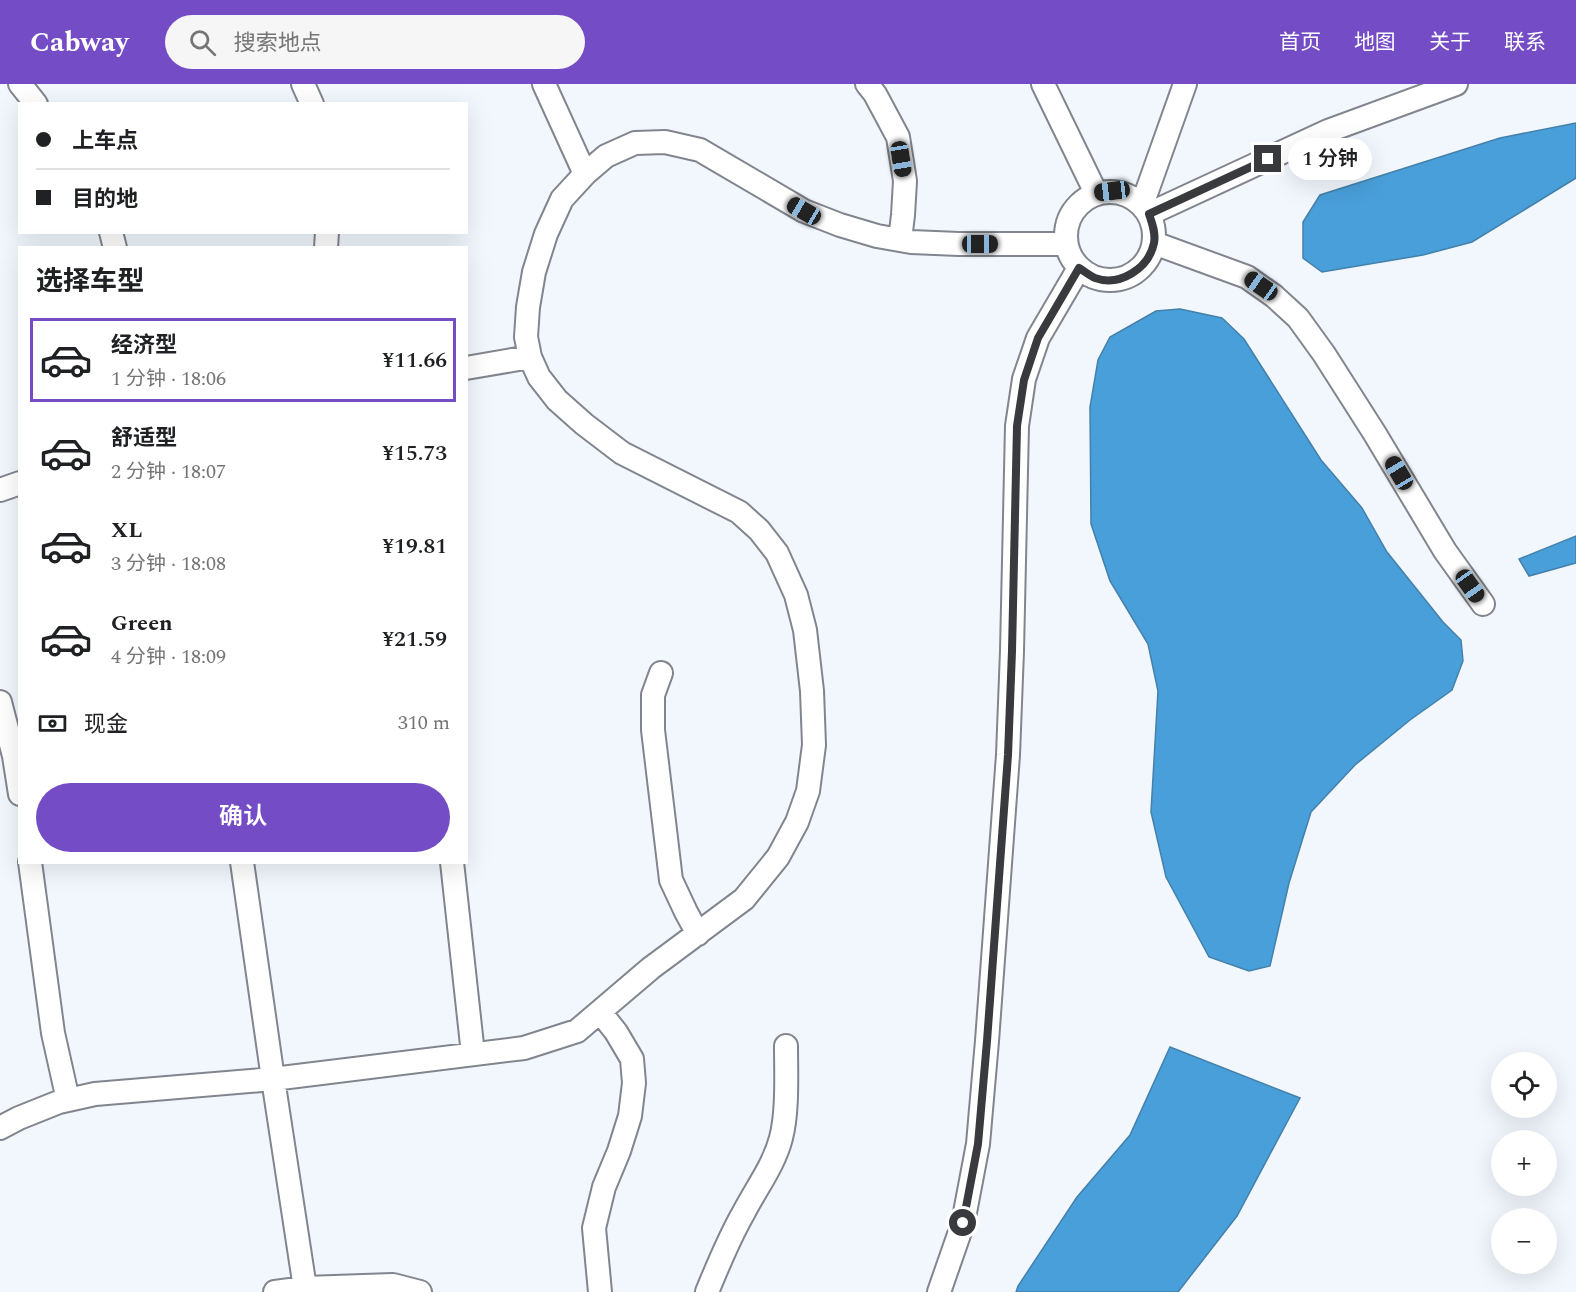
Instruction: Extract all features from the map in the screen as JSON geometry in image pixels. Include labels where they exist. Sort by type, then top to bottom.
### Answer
[{"type":"street","points":[[21,84],[34,102]]},
{"type":"street","points":[[303,84],[311,102]]},
{"type":"street","points":[[544,84],[585,174]]},
{"type":"street","points":[[867,84],[898,137],[905,181],[900,240]]},
{"type":"street","points":[[1043,84],[1096,193]]},
{"type":"street","points":[[1146,210],[1185,84]]},
{"type":"street","points":[[1146,210],[1328,131],[1456,84]]},
{"type":"street","points":[[0,1128],[18,1118],[59,1102],[95,1094],[273,1079],[524,1048],[577,1031],[651,968],[744,899],[778,857],[797,822],[808,792],[814,745],[812,691],[805,630],[796,595],[777,553],[759,530],[739,512],[622,453],[584,424],[557,400],[539,377],[530,357],[526,337],[528,307],[534,272],[546,234],[562,199],[585,174],[606,156],[635,143],[665,142],[700,150],[804,211],[867,234],[900,240],[959,244],[1065,244]]},
{"type":"street","points":[[1112,191],[1127,195],[1146,210],[1154,229],[1154,243],[1147,260],[1136,271],[1125,277],[1108,280],[1094,278],[1072,260],[1065,244],[1065,228],[1071,213],[1084,199],[1096,193],[1112,191]]},
{"type":"street","points":[[1154,243],[1247,277],[1274,296],[1298,318],[1375,434],[1445,551],[1483,604]]},
{"type":"street","points":[[939,1292],[963,1223],[978,1144],[1009,744],[1017,426],[1024,380],[1038,338],[1079,268]]},
{"type":"street","points":[[468,368],[530,357]]},
{"type":"street","points":[[0,490],[18,484]]},
{"type":"street","points":[[661,674],[653,695],[654,730],[671,880],[698,934]]},
{"type":"street","points":[[0,702],[18,781]]},
{"type":"street","points":[[30,864],[53,1033],[68,1100]]},
{"type":"street","points":[[242,864],[305,1288]]},
{"type":"street","points":[[452,864],[473,1054]]},
{"type":"street","points":[[600,1012],[616,1032],[632,1059],[634,1083],[630,1116],[604,1187],[594,1228],[600,1292]]},
{"type":"street","points":[[707,1292],[728,1240],[770,1168],[781,1137],[786,1098],[786,1046]]},
{"type":"street","points":[[275,1292],[305,1288],[393,1285],[420,1292]]},
{"type":"water","points":[[1576,123],[1576,178],[1472,242],[1423,255],[1322,272],[1303,258],[1303,222],[1320,195],[1500,138]]},
{"type":"water","points":[[1180,309],[1222,318],[1244,339],[1321,460],[1362,508],[1387,552],[1443,622],[1461,640],[1463,661],[1452,690],[1410,720],[1355,765],[1311,812],[1289,883],[1270,966],[1249,971],[1209,957],[1166,877],[1151,812],[1158,691],[1148,644],[1110,581],[1091,524],[1090,407],[1098,360],[1110,337],[1156,311]]},
{"type":"water","points":[[1576,536],[1576,563],[1529,576],[1519,559]]},
{"type":"water","points":[[1170,1047],[1300,1098],[1237,1216],[1178,1292],[1016,1292],[1077,1197],[1130,1135]]},
{"type":"route","points":[[963,1223],[978,1144],[1008,755],[1017,426],[1024,380],[1038,338],[1079,268],[1094,278],[1108,280],[1125,277],[1136,271],[1147,260],[1154,243],[1154,229],[1149,214],[1268,159]]}]
